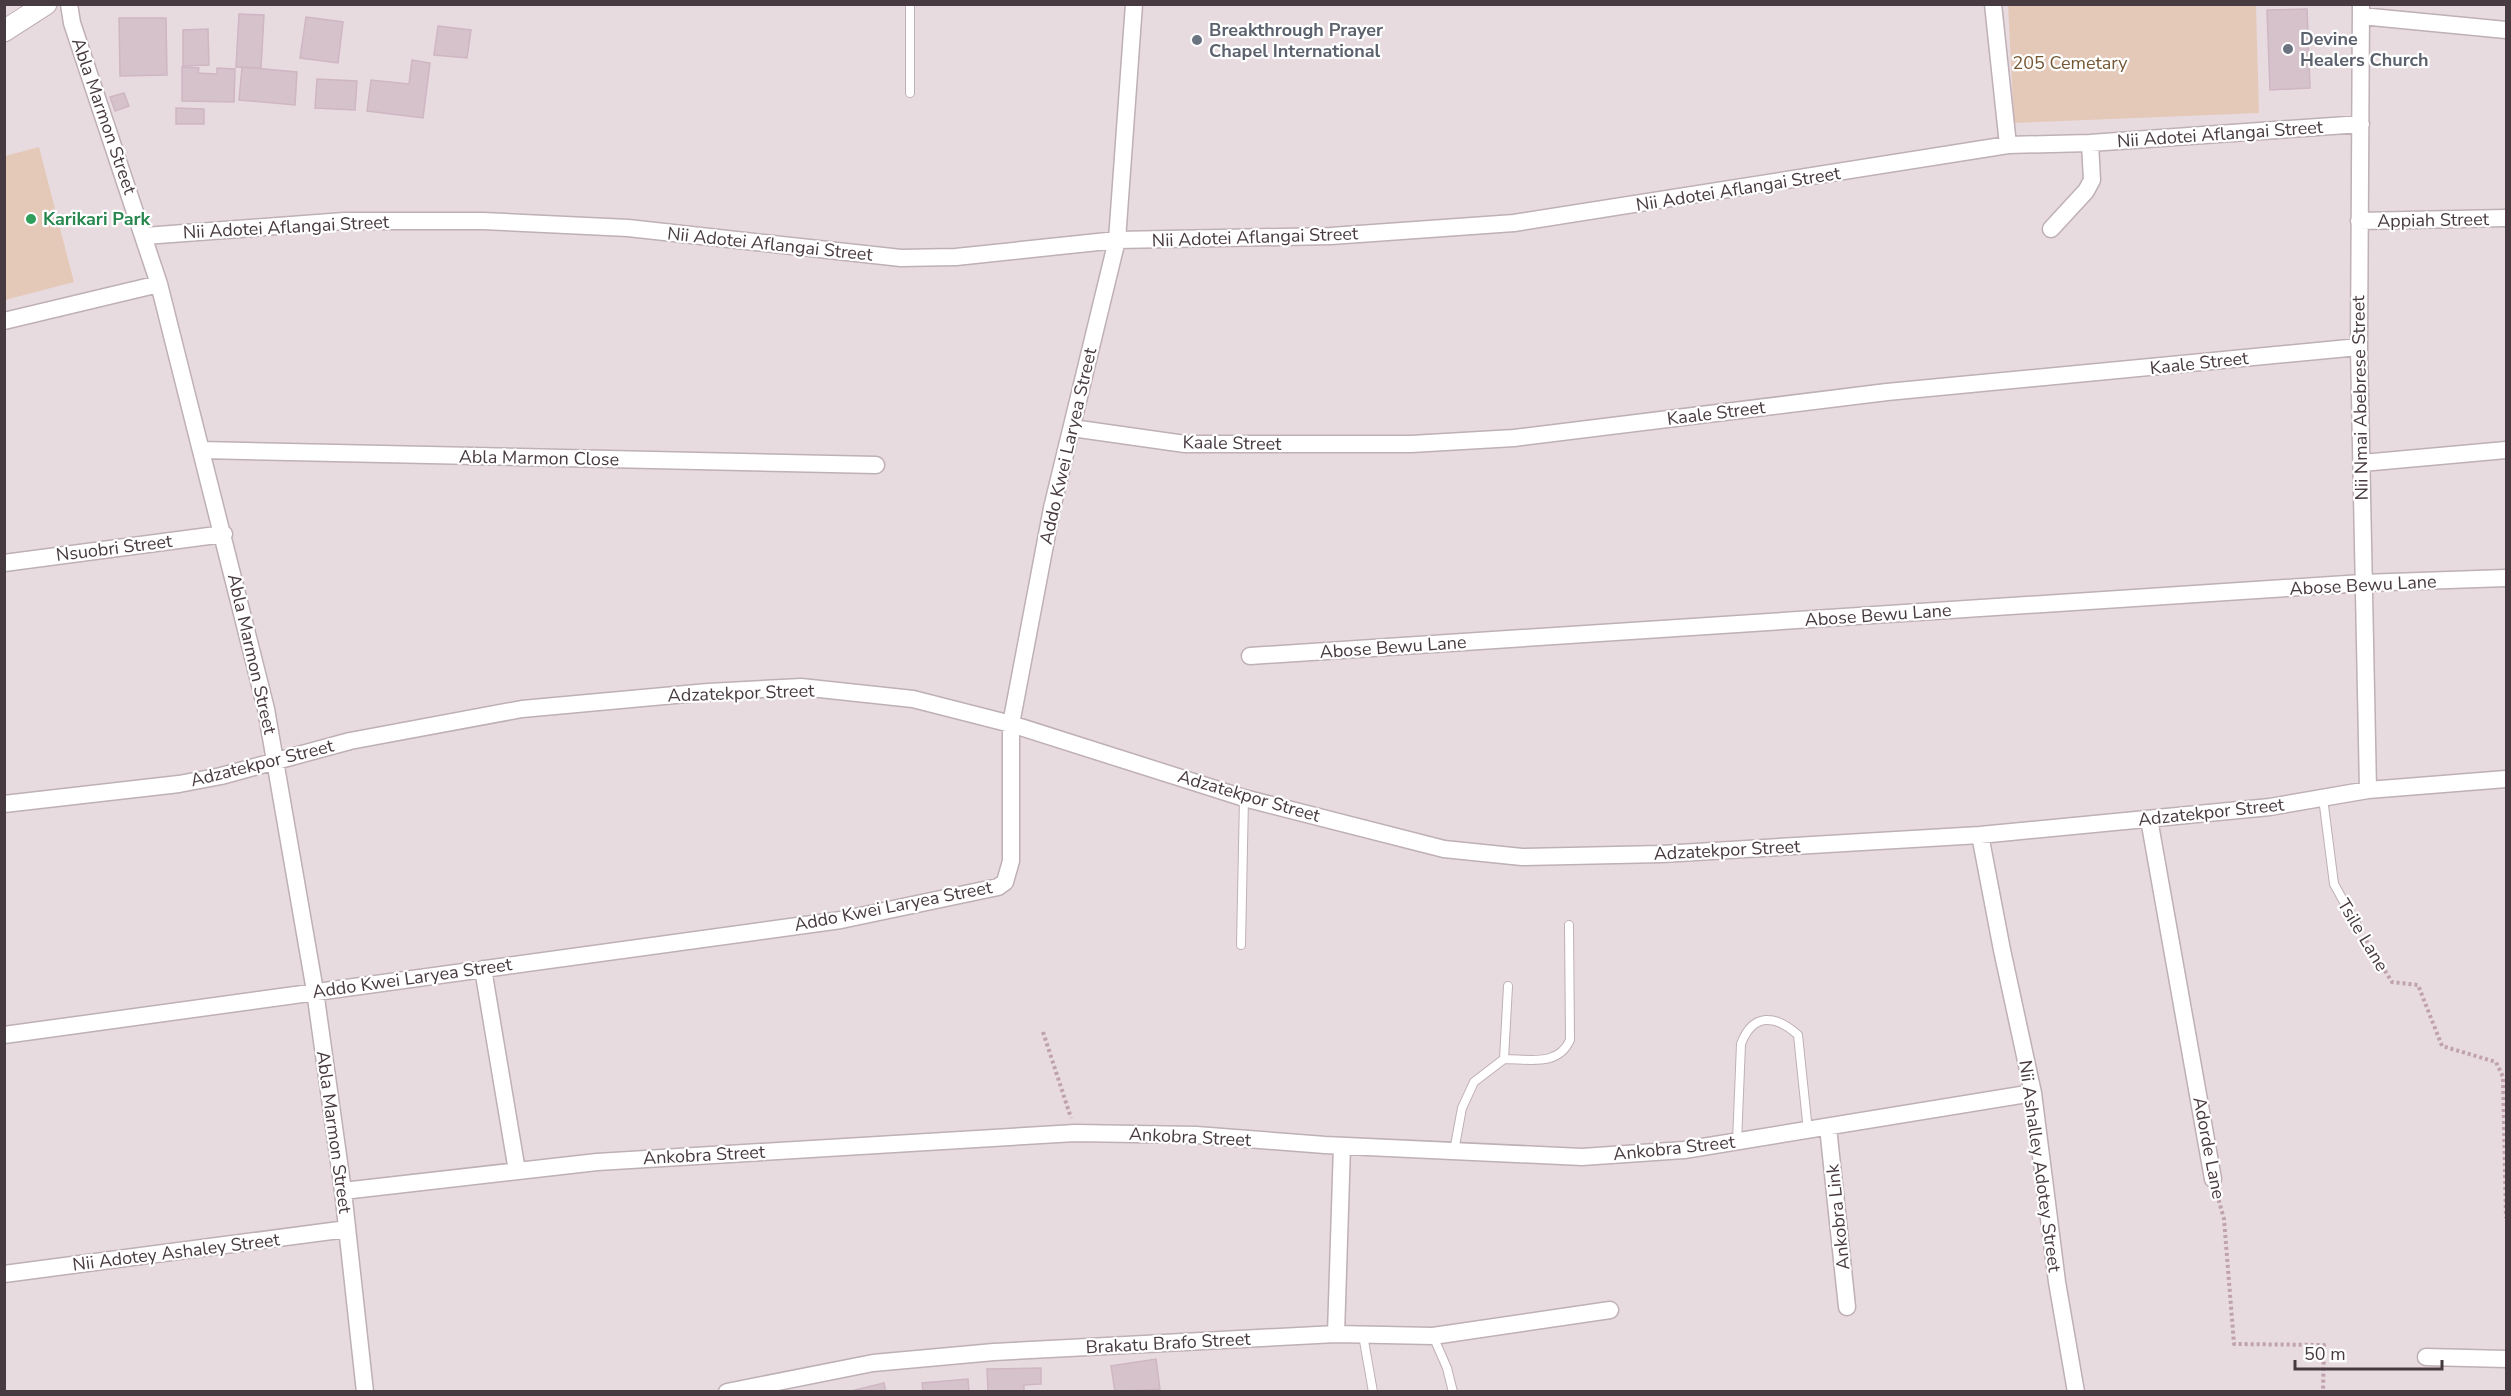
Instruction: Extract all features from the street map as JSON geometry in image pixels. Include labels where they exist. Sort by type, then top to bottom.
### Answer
[{"type":"street","points":[[4,31],[46,4]]},
{"type":"street","name":"Abla Marmon Street","points":[[69,4],[72,23],[145,236],[159,284],[224,534],[276,759],[315,991],[343,1191],[365,1392]]},
{"type":"street","name":"Addo Kwei Laryea Street","points":[[4,1035],[841,920],[998,887],[1005,882],[1011,861],[1011,724],[1052,508],[1117,240],[1134,4]]},
{"type":"street","points":[[1993,4],[2008,145]]},
{"type":"street","points":[[2361,10],[2506,30]]},
{"type":"street","name":"Nii Nmai Abebrese Street","points":[[2361,10],[2359,347],[2368,790]]},
{"type":"street","name":"Nii Adotei Aflangai Street","points":[[145,236],[344,221],[483,220],[628,228],[901,258],[956,257],[1117,240],[1331,236],[1514,224],[2008,145],[2090,143],[2361,124]]},
{"type":"street","points":[[2051,229],[2086,191],[2092,180],[2090,143]]},
{"type":"street","name":"Appiah Street","points":[[2359,221],[2506,218]]},
{"type":"street","points":[[4,321],[159,284]]},
{"type":"street","name":"Kaale Street","points":[[1072,428],[1185,444],[1411,444],[1514,438],[1887,392],[2359,347]]},
{"type":"street","name":"Abla Marmon Close","points":[[201,450],[876,465]]},
{"type":"street","points":[[2362,463],[2506,450]]},
{"type":"street","name":"Nsuobri Street","points":[[4,562],[224,534]]},
{"type":"street","name":"Abose Bewu Lane","points":[[1250,656],[2362,583],[2506,578]]},
{"type":"street","name":"Adzatekpor Street","points":[[4,804],[179,784],[220,776],[276,759],[350,741],[522,710],[708,692],[801,687],[913,699],[1011,724],[1244,798],[1444,849],[1522,857],[1662,854],[1980,835],[2270,807],[2368,790],[2506,779]]},
{"type":"street","name":"Adorde Lane","points":[[2149,819],[2213,1179]]},
{"type":"street","name":"Nii Ashalley Adotey Street","points":[[1980,835],[2033,1093],[2057,1282],[2076,1392]]},
{"type":"street","points":[[483,969],[517,1171]]},
{"type":"street","name":"Ankobra Street","points":[[343,1191],[597,1162],[1075,1133],[1196,1135],[1342,1146],[1582,1157],[1684,1150],[2033,1093]]},
{"type":"street","name":"Ankobra Link","points":[[1828,1127],[1847,1307]]},
{"type":"street","points":[[1336,1334],[1342,1146]]},
{"type":"street","name":"Nii Adotey Ashaley Street","points":[[4,1274],[347,1229]]},
{"type":"street","name":"Brakatu Brafo Street","points":[[727,1392],[873,1363],[939,1357],[1336,1334],[1433,1336],[1610,1311]]},
{"type":"street","points":[[2426,1357],[2506,1359]]},
{"type":"lane","points":[[910,4],[910,93]]},
{"type":"lane","points":[[1241,945],[1244,798]]},
{"type":"lane","name":"Tsile Lane","points":[[2323,798],[2334,884],[2359,929]]},
{"type":"lane","points":[[1454,1151],[1462,1108],[1474,1082],[1504,1059],[1554,1058],[1565,1053],[1570,1040],[1569,925]]},
{"type":"lane","points":[[1504,1059],[1508,986]]},
{"type":"lane","points":[[1737,1142],[1741,1044],[1746,1031],[1754,1023],[1770,1020],[1785,1023],[1798,1035],[1808,1131]]},
{"type":"lane","points":[[1363,1335],[1373,1392]]},
{"type":"lane","points":[[1433,1336],[1447,1368],[1453,1392]]},
{"type":"path","name":"Tsile Lane","points":[[2359,929],[2392,982],[2418,985],[2442,1046],[2496,1062],[2503,1077],[2506,1218]]},
{"type":"path","points":[[1043,1032],[1075,1133]]},
{"type":"path","name":"Adorde Lane","points":[[2213,1179],[2224,1219],[2234,1344],[2324,1345],[2322,1392]]},
{"type":"shaded area","points":[[5,5],[2506,5],[2506,1391],[5,1391]]},
{"type":"green space","name":"205 Cemetary","points":[[2008,5],[2256,5],[2259,113],[2014,123]]},
{"type":"green space","name":"Karikari Park","points":[[39,147],[74,282],[5,300],[5,156]]},
{"type":"building","name":"Devine Healers Church","points":[[2307,9],[2310,88],[2270,90],[2267,10]]},
{"type":"building","points":[[239,14],[264,15],[261,68],[236,67]]},
{"type":"building","points":[[306,17],[343,22],[338,63],[300,58]]},
{"type":"building","points":[[119,18],[166,18],[167,75],[120,76]]},
{"type":"building","points":[[438,26],[471,30],[467,58],[434,55]]},
{"type":"building","points":[[208,29],[209,65],[183,66],[183,30]]},
{"type":"building","points":[[412,60],[430,63],[423,118],[367,111],[371,80],[409,84]]},
{"type":"building","points":[[182,67],[199,68],[198,73],[217,74],[217,68],[235,69],[234,102],[182,101]]},
{"type":"building","points":[[242,67],[297,72],[295,105],[239,100]]},
{"type":"building","points":[[317,79],[357,81],[355,110],[315,108]]},
{"type":"building","points":[[124,93],[129,106],[115,111],[110,97]]},
{"type":"building","points":[[176,108],[204,109],[204,124],[176,124]]},
{"type":"building","points":[[1156,1359],[1160,1389],[1115,1392],[1111,1366]]},
{"type":"building","points":[[1041,1368],[1041,1384],[1024,1385],[1024,1392],[988,1392],[987,1369]]},
{"type":"building","points":[[968,1379],[969,1392],[923,1392],[922,1383]]},
{"type":"building","points":[[884,1383],[886,1392],[847,1392]]},
{"type":"place","name":"Breakthrough Prayer Chapel International","points":[[1197,40]]},
{"type":"place","name":"Devine Healers Church","points":[[2288,49]]},
{"type":"place","name":"Karikari Park","points":[[31,219]]}]
